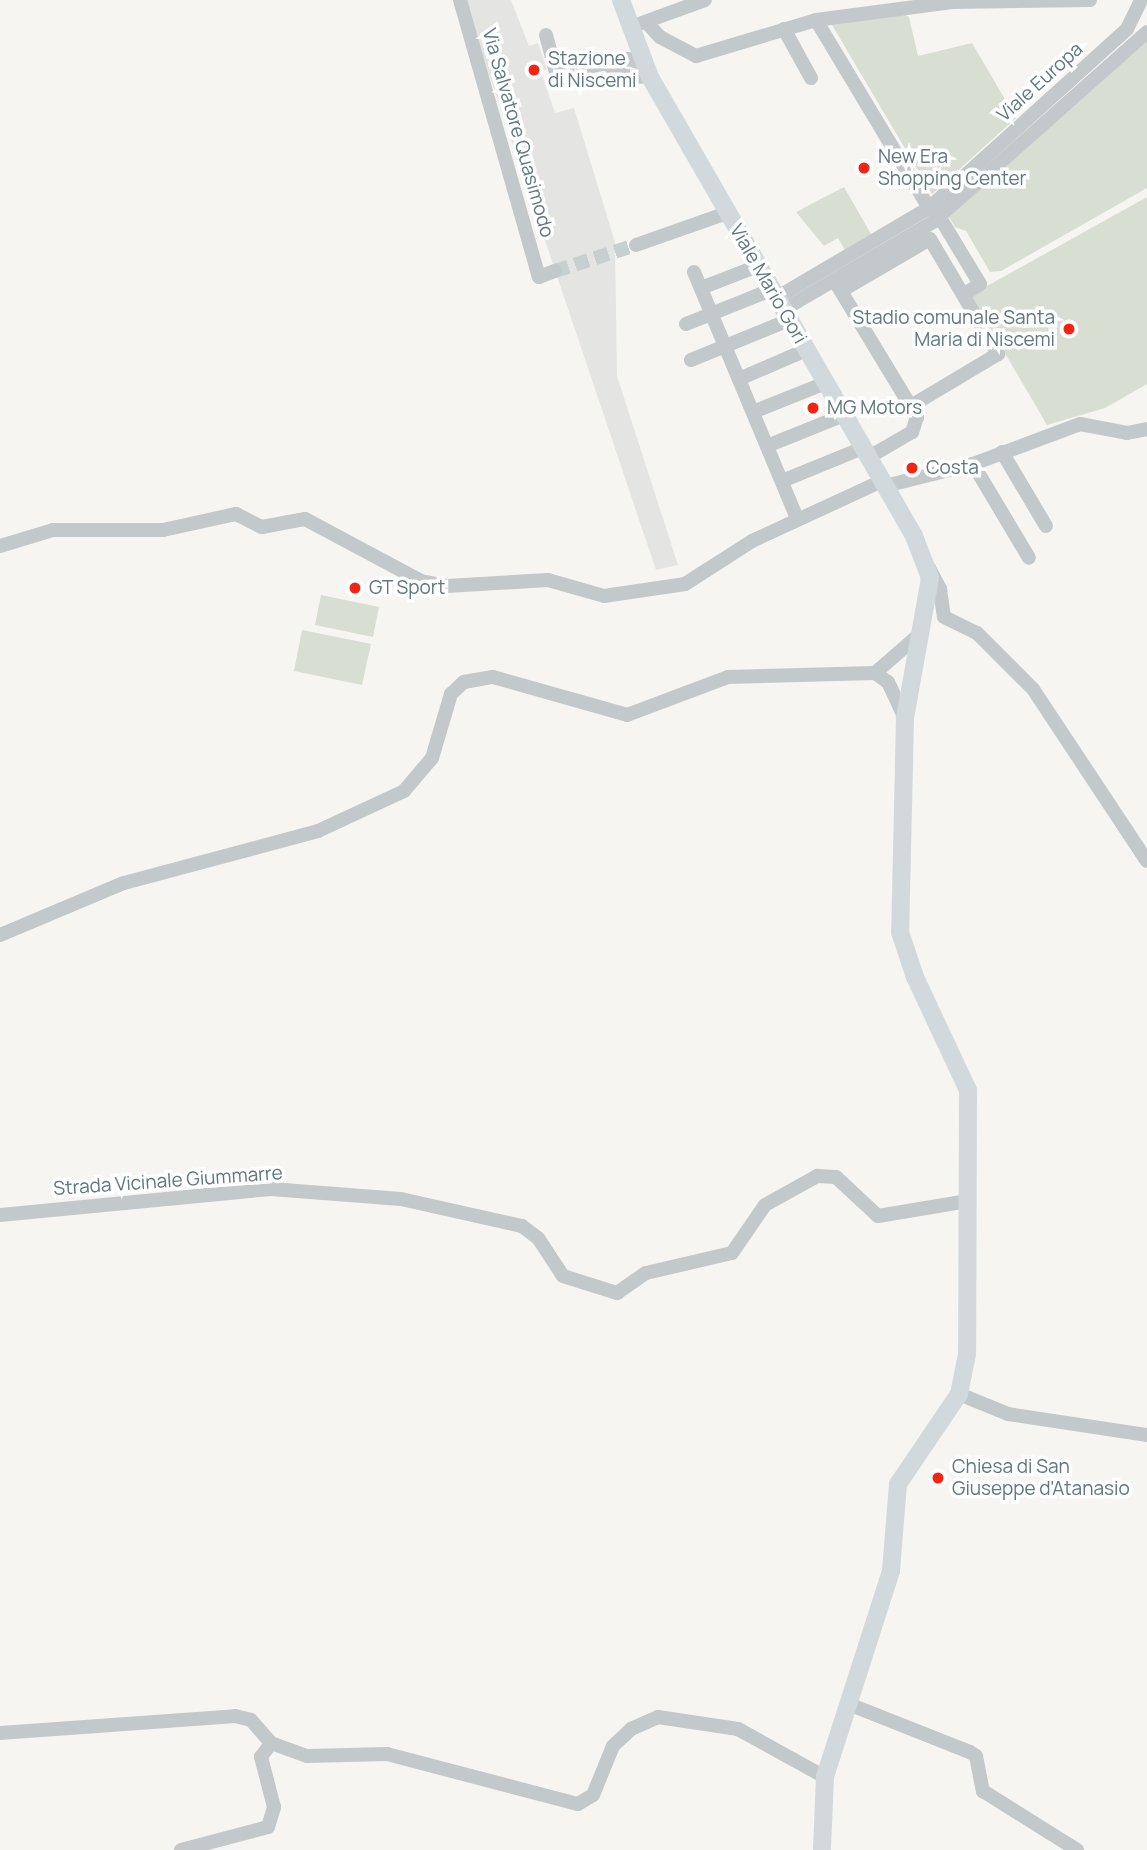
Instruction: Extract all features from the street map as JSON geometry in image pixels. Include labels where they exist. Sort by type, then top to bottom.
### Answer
[{"type":"main road","name":"Viale Mario Gori","points":[[621,0],[637,28],[644,64],[927,563]]},
{"type":"main road","points":[[822,1850],[825,1777],[891,1572],[898,1484],[959,1394],[967,1354],[968,1090],[915,978],[900,932],[905,719],[930,588],[927,563]]},
{"type":"street","name":"Via Salvatore Quasimodo","points":[[460,0],[539,276],[555,271]]},
{"type":"street","points":[[546,35],[556,73],[603,61],[624,52],[637,28],[705,0]]},
{"type":"street","points":[[637,28],[696,56],[816,20],[894,5],[987,0],[1090,0]]},
{"type":"street","points":[[1141,0],[1147,10]]},
{"type":"street","name":"Viale Europa","points":[[780,305],[934,212],[1127,29],[1141,0]]},
{"type":"street","points":[[816,20],[980,284],[963,295]]},
{"type":"street","points":[[784,29],[811,78]]},
{"type":"street","name":"Viale Europa","points":[[780,305],[838,285],[934,212],[1147,32]]},
{"type":"street","points":[[603,61],[644,64]]},
{"type":"street","points":[[603,61],[631,78],[644,64]]},
{"type":"street","points":[[636,245],[727,213]]},
{"type":"street","points":[[782,481],[866,452],[912,432],[917,416],[838,285],[930,239],[998,354],[911,406]]},
{"type":"street","points":[[701,288],[758,266]]},
{"type":"street","points":[[694,272],[797,518]]},
{"type":"street","points":[[686,324],[712,314],[780,305]]},
{"type":"street","points":[[691,360],[725,346],[780,305]]},
{"type":"street","points":[[739,379],[806,350]]},
{"type":"street","points":[[753,412],[825,383]]},
{"type":"street","points":[[767,446],[844,415]]},
{"type":"street","points":[[0,546],[52,530],[163,530],[236,514],[262,527],[305,519],[421,581],[447,586],[548,580],[604,596],[685,584],[797,518],[884,483],[973,464],[1080,424],[1127,433],[1147,429]]},
{"type":"street","points":[[1002,452],[1046,526]]},
{"type":"street","points":[[973,464],[1029,558]]},
{"type":"street","points":[[927,563],[940,589],[944,617],[977,634],[1033,689],[1147,861]]},
{"type":"street","points":[[875,673],[921,633]]},
{"type":"street","points":[[0,934],[124,883],[318,831],[404,791],[432,758],[451,694],[464,682],[493,677],[627,715],[728,677],[875,673],[888,682],[905,719]]},
{"type":"street","name":"Strada Vicinale Giummarre","points":[[0,1215],[271,1189],[401,1199],[522,1226],[538,1238],[563,1276],[617,1293],[646,1273],[732,1253],[765,1205],[817,1176],[836,1177],[867,1210],[878,1216],[968,1201]]},
{"type":"street","points":[[959,1394],[1008,1414],[1147,1435]]},
{"type":"street","points":[[850,1705],[970,1752],[976,1756],[983,1791],[1077,1850]]},
{"type":"street","points":[[0,1733],[235,1716],[251,1720],[271,1743],[307,1756],[387,1754],[578,1804],[593,1795],[613,1746],[631,1729],[658,1717],[705,1720],[738,1729],[825,1777]]},
{"type":"street","points":[[181,1850],[268,1827],[274,1807],[261,1757],[271,1743]]},
{"type":"shaded area","points":[[464,0],[511,0],[529,46],[538,43],[547,69],[541,72],[555,113],[574,108],[615,242],[617,376],[678,565],[656,570]]},
{"type":"shaded area","points":[[904,14],[909,17],[918,56],[972,43],[1016,118],[932,194],[832,25]]},
{"type":"shaded area","points":[[1147,38],[1147,188],[1001,271],[990,272],[966,231],[955,227],[949,217]]},
{"type":"shaded area","points":[[844,187],[871,234],[845,250],[838,238],[824,246],[796,212]]},
{"type":"shaded area","name":"Stadio comunale Santa Maria di Niscemi","points":[[1147,197],[1147,384],[1105,408],[1047,425],[971,295]]},
{"type":"shaded area","points":[[321,595],[379,607],[373,637],[315,625]]},
{"type":"shaded area","points":[[302,630],[371,644],[362,685],[294,671]]},
{"type":"tunnel","points":[[555,271],[636,245]]},
{"type":"place","name":"Stazione di Niscemi","points":[[534,70]]},
{"type":"place","name":"New Era Shopping Center","points":[[864,168]]},
{"type":"place","name":"Stadio comunale Santa Maria di Niscemi","points":[[1069,329]]},
{"type":"place","name":"MG Motors","points":[[813,408]]},
{"type":"place","name":"Costa","points":[[912,468]]},
{"type":"place","name":"GT Sport","points":[[355,588]]},
{"type":"place","name":"Chiesa di San Giuseppe d'Atanasio","points":[[938,1478]]}]
